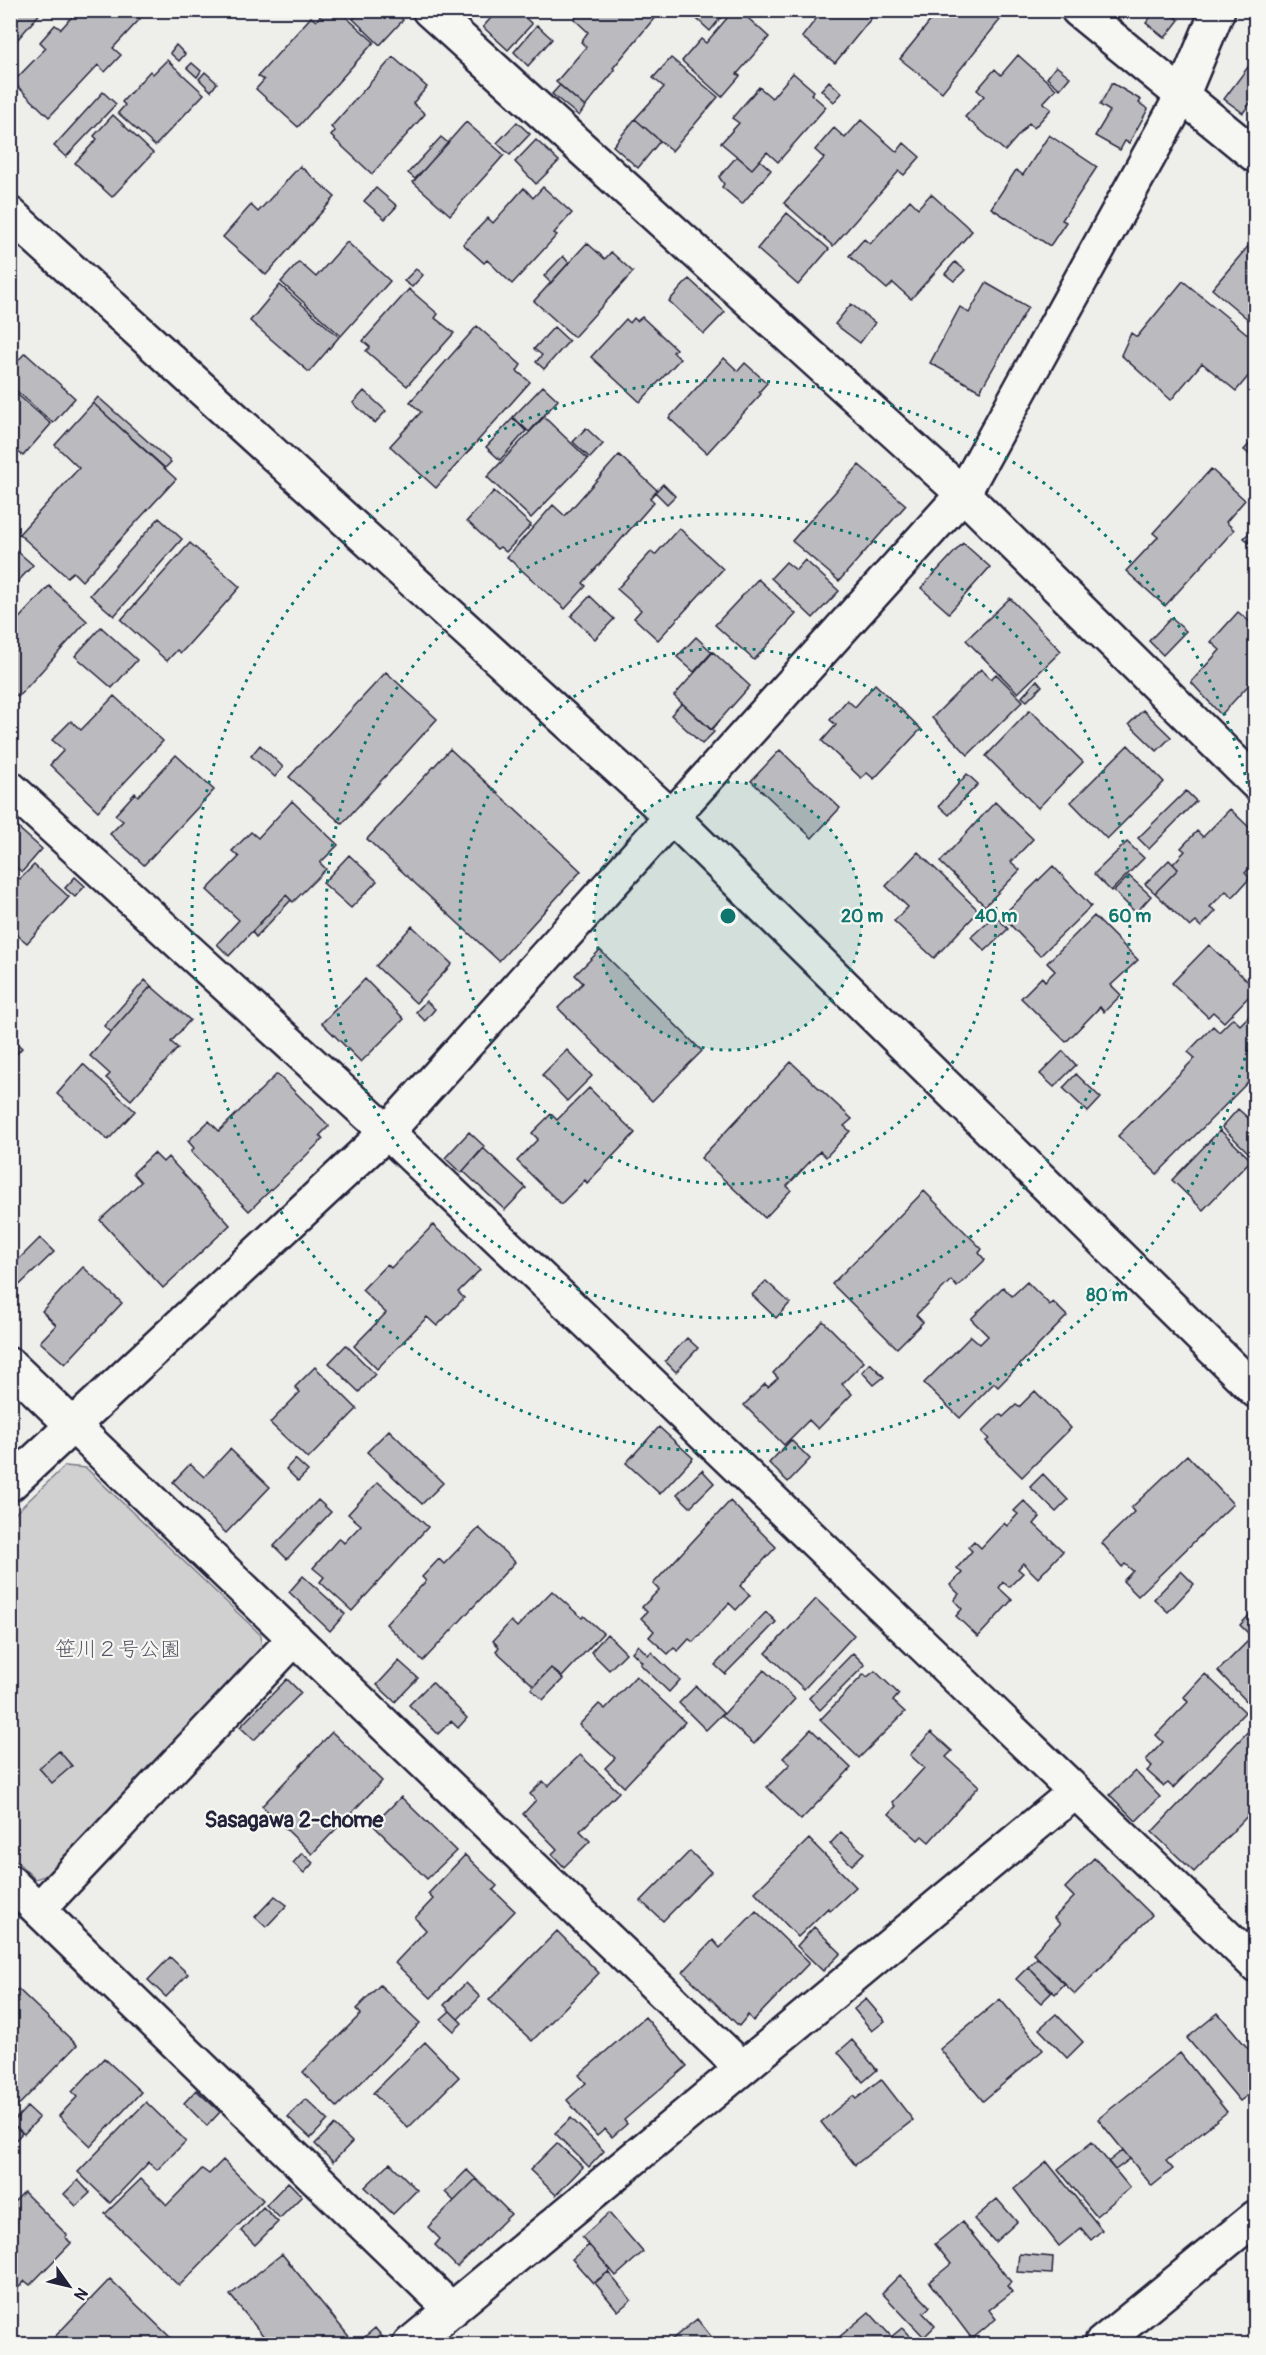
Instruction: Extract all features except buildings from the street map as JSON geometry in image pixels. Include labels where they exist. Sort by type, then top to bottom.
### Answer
[{"type":"street","points":[[429,10],[963,494],[1256,783]]},
{"type":"street","points":[[1078,10],[1256,156]]},
{"type":"street","points":[[10,1484],[387,1132],[963,494],[1182,96],[1218,10]]},
{"type":"street","points":[[10,214],[672,817],[1256,1391]]},
{"type":"street","points":[[10,788],[387,1132],[1256,1965]]},
{"type":"street","points":[[10,1365],[742,2068]]},
{"type":"street","points":[[39,1909],[295,1638]]},
{"type":"street","points":[[411,2344],[1075,1792]]},
{"type":"street","points":[[10,1882],[452,2310]]},
{"type":"street","points":[[1101,2344],[1256,2217]]},
{"type":"green space","name":"笹川２号公園","points":[[65,1466],[86,1468],[261,1635],[262,1655],[51,1874],[35,1879],[11,1856],[10,1518]]},
{"type":"district","name":"Sasagawa 2-chome","points":[[294,1819]]}]
